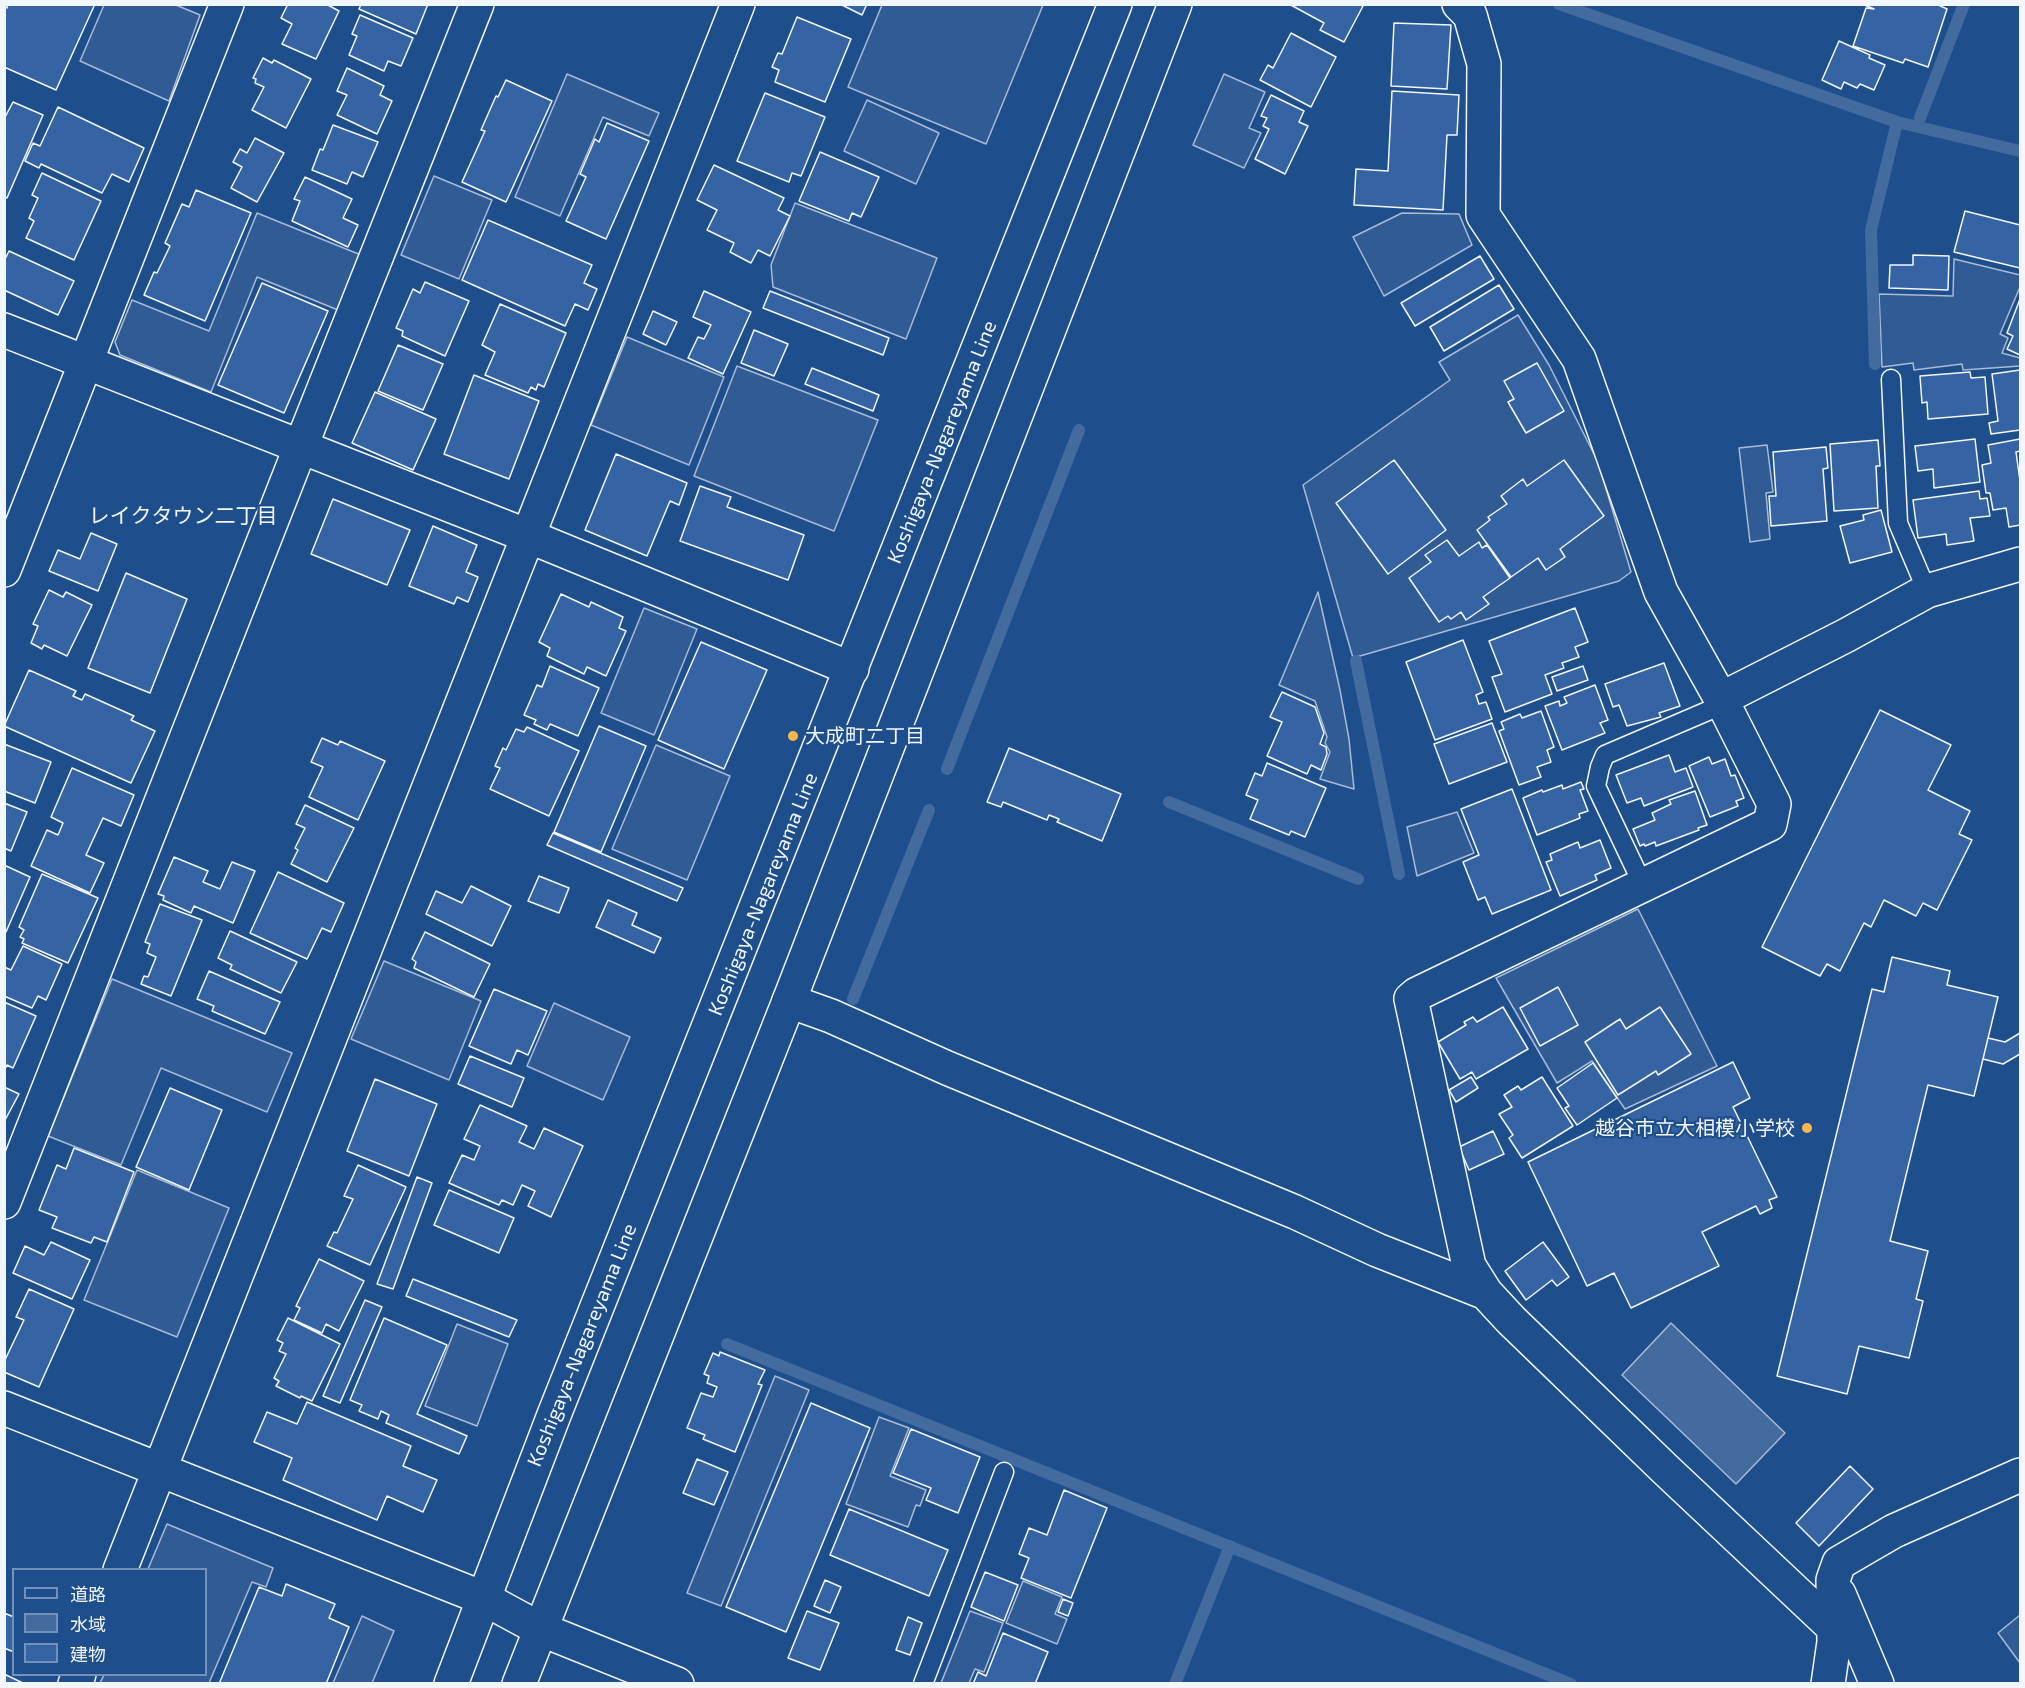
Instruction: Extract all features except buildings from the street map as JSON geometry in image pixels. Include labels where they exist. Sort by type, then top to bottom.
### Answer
[{"type":"street","points":[[4,570],[227,4]]},
{"type":"street","points":[[4,1202],[477,4]]},
{"type":"street","points":[[120,1568],[738,4]]},
{"type":"street","name":"Koshigaya-Nagareyama Line","points":[[451,1683],[554,1415],[1115,4]]},
{"type":"street","points":[[519,1683],[789,1001],[1175,4]]},
{"type":"street","points":[[1459,4],[1470,15],[1484,64],[1483,214],[1579,359],[1661,592],[1723,701],[1774,804],[1770,824],[1417,994],[1411,999],[1469,1266],[1486,1293],[1511,1320],[1834,1628]]},
{"type":"street","points":[[4,330],[528,536],[852,669]]},
{"type":"street","points":[[1723,701],[1927,591],[2020,564]]},
{"type":"street","points":[[789,1001],[831,1016],[947,1068],[1285,1207],[1377,1250],[1486,1293]]},
{"type":"street","points":[[4,1407],[483,1598],[540,1629],[677,1683]]},
{"type":"street","points":[[1828,1683],[1834,1642],[1833,1580],[1839,1563],[1894,1531],[2020,1475]]},
{"type":"street","points":[[1833,1580],[1877,1683]]},
{"type":"lane","points":[[1891,379],[1898,523],[1927,591]]},
{"type":"lane","points":[[1642,885],[1596,786],[1605,755],[1723,701]]},
{"type":"lane","points":[[923,1683],[1004,1472]]},
{"type":"shaded area","points":[[104,5],[176,5],[200,15],[169,101],[80,61]]},
{"type":"shaded area","points":[[882,5],[1043,5],[986,144],[848,87]]},
{"type":"shaded area","points":[[567,74],[659,113],[649,136],[603,117],[560,216],[515,197]]},
{"type":"shaded area","points":[[1224,74],[1265,92],[1249,128],[1261,133],[1244,168],[1193,145]]},
{"type":"shaded area","points":[[867,100],[939,133],[916,184],[844,151]]},
{"type":"shaded area","points":[[434,176],[492,200],[459,279],[401,255]]},
{"type":"shaded area","points":[[795,203],[937,258],[906,339],[773,287],[771,265]]},
{"type":"shaded area","points":[[257,213],[361,255],[338,310],[257,277],[211,392],[120,355],[115,342],[132,300],[209,331]]},
{"type":"shaded area","points":[[1402,213],[1459,214],[1472,245],[1384,296],[1353,237]]},
{"type":"shaded area","points":[[1954,259],[2020,275],[2020,287],[2000,334],[2008,338],[2002,353],[2020,358],[2020,366],[1963,370],[1962,364],[1914,370],[1913,363],[1882,367],[1879,294],[1953,296]]},
{"type":"shaded area","points":[[1518,315],[1549,365],[1598,462],[1631,572],[1619,581],[1353,658],[1303,485],[1450,380],[1439,362]]},
{"type":"shaded area","points":[[627,337],[724,377],[689,465],[591,425]]},
{"type":"shaded area","points":[[737,366],[878,420],[834,531],[694,476]]},
{"type":"shaded area","points":[[1767,445],[1773,492],[1766,493],[1770,539],[1750,542],[1739,448]]},
{"type":"shaded area","points":[[1318,592],[1349,739],[1354,789],[1320,779],[1330,752],[1325,743],[1327,737],[1315,701],[1279,685]]},
{"type":"shaded area","points":[[644,608],[697,629],[654,735],[601,713]]},
{"type":"shaded area","points":[[656,745],[730,776],[687,880],[612,849]]},
{"type":"shaded area","points":[[1457,812],[1474,853],[1417,876],[1407,827]]},
{"type":"shaded area","points":[[1638,909],[1717,1066],[1625,1109],[1592,1061],[1557,1083],[1496,978]]},
{"type":"shaded area","points":[[384,961],[481,1001],[449,1080],[351,1039]]},
{"type":"shaded area","points":[[112,979],[292,1053],[267,1112],[161,1068],[121,1165],[48,1136]]},
{"type":"shaded area","points":[[554,1003],[630,1037],[603,1100],[527,1066]]},
{"type":"shaded area","points":[[137,1170],[229,1208],[177,1337],[84,1300]]},
{"type":"shaded area","points":[[457,1324],[508,1344],[477,1426],[425,1406]]},
{"type":"shaded area","points":[[775,1376],[809,1390],[721,1606],[687,1593]]},
{"type":"shaded area","points":[[879,1417],[909,1428],[890,1476],[926,1490],[920,1506],[916,1505],[908,1527],[846,1504]]},
{"type":"shaded area","points":[[167,1524],[273,1568],[266,1587],[252,1582],[209,1683],[100,1683],[104,1676],[207,1676],[207,1568],[148,1568]]},
{"type":"shaded area","points":[[1023,1581],[1062,1597],[1055,1614],[1067,1619],[1057,1644],[1006,1623]]},
{"type":"shaded area","points":[[970,1611],[1003,1623],[984,1672],[975,1669],[969,1683],[941,1683]]},
{"type":"shaded area","points":[[2020,1615],[2020,1663],[1998,1633]]},
{"type":"shaded area","points":[[362,1616],[394,1631],[372,1683],[333,1683]]},
{"type":"water","points":[[1671,1323],[1785,1433],[1736,1484],[1622,1375]]},
{"type":"waterway","points":[[1559,4],[1897,122],[2020,151]]},
{"type":"waterway","points":[[1920,118],[1964,4]]},
{"type":"waterway","points":[[1875,364],[1871,230],[1897,122]]},
{"type":"waterway","points":[[947,769],[1079,430]]},
{"type":"waterway","points":[[1356,661],[1399,874]]},
{"type":"waterway","points":[[1169,802],[1358,879]]},
{"type":"waterway","points":[[853,999],[929,810]]},
{"type":"waterway","points":[[727,1344],[1571,1684]]},
{"type":"waterway","points":[[1175,1684],[1230,1546]]},
{"type":"place","name":"大成町二丁目","points":[[793,736]]},
{"type":"place","name":"越谷市立大相模小学校","points":[[1807,1128]]},
{"type":"district","name":"レイクタウン二丁目","points":[[183,516]]}]
